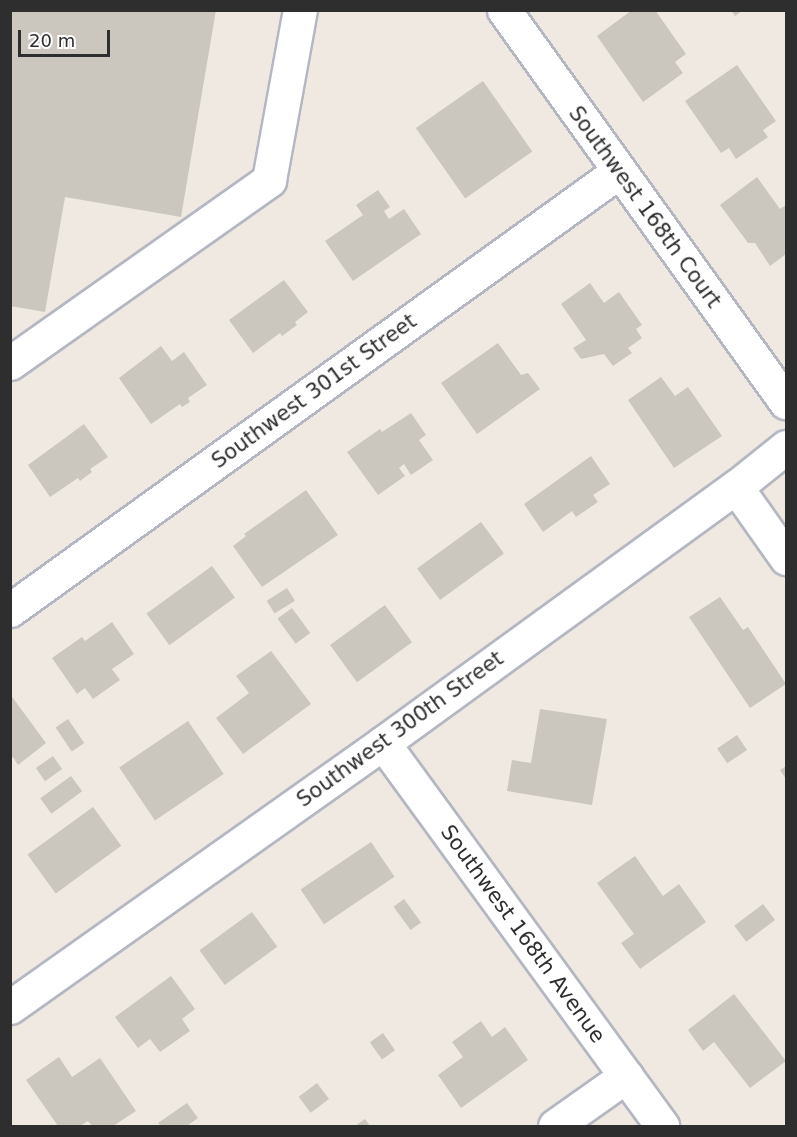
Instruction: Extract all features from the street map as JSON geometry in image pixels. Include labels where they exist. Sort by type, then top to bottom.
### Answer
[{"type":"street","points":[[10,363],[269,180],[300,10]]},
{"type":"street","name":"Southwest 168th Court","points":[[504,10],[618,172],[786,402]]},
{"type":"street","name":"Southwest 301st Street","points":[[10,610],[618,172]]},
{"type":"street","name":"Southwest 300th Street","points":[[10,1007],[383,742],[736,487],[786,447]]},
{"type":"street","points":[[736,487],[786,558]]},
{"type":"street","name":"Southwest 168th Avenue","points":[[383,742],[662,1126]]},
{"type":"street","points":[[555,1126],[626,1076]]},
{"type":"building","points":[[10,10],[216,10],[181,217],[65,197],[45,312],[10,306]]},
{"type":"building","points":[[632,10],[655,10],[686,54],[675,62],[683,73],[643,102],[597,36]]},
{"type":"building","points":[[731,10],[743,10],[735,16]]},
{"type":"building","points":[[737,65],[776,121],[763,130],[768,137],[736,159],[729,148],[721,153],[685,101]]},
{"type":"building","points":[[483,81],[532,151],[465,198],[416,128]]},
{"type":"building","points":[[757,177],[780,209],[786,205],[786,254],[770,266],[755,243],[748,243],[720,205]]},
{"type":"building","points":[[378,190],[390,207],[384,211],[389,219],[404,209],[421,234],[353,281],[325,241],[363,215],[356,205]]},
{"type":"building","points":[[284,280],[308,312],[295,322],[297,325],[282,336],[280,333],[253,353],[229,320]]},
{"type":"building","points":[[590,283],[604,303],[619,292],[642,325],[636,329],[642,338],[628,348],[632,353],[613,366],[604,354],[581,359],[573,348],[586,340],[561,304]]},
{"type":"building","points":[[498,343],[521,375],[528,373],[540,389],[477,434],[441,383]]},
{"type":"building","points":[[161,346],[172,361],[184,352],[207,385],[188,398],[190,402],[182,407],[180,404],[151,424],[119,378]]},
{"type":"building","points":[[661,377],[675,396],[688,387],[722,436],[674,468],[628,400]]},
{"type":"building","points":[[411,413],[426,435],[419,440],[433,460],[411,475],[404,464],[399,468],[405,476],[378,495],[347,452],[380,429],[382,432]]},
{"type":"building","points":[[84,424],[108,457],[90,469],[92,472],[80,481],[78,478],[50,497],[28,465]]},
{"type":"building","points":[[591,456],[610,484],[593,495],[598,502],[576,517],[572,511],[543,532],[524,504]]},
{"type":"building","points":[[306,490],[338,535],[262,587],[233,546],[246,536],[244,534]]},
{"type":"building","points":[[481,522],[504,554],[440,600],[417,568]]},
{"type":"building","points":[[212,566],[235,598],[169,645],[146,614]]},
{"type":"building","points":[[287,588],[295,601],[275,613],[267,601]]},
{"type":"building","points":[[720,597],[743,630],[748,627],[786,684],[750,708],[689,617]]},
{"type":"building","points":[[385,605],[412,642],[357,682],[330,645]]},
{"type":"building","points":[[292,608],[310,633],[296,644],[277,619]]},
{"type":"building","points":[[112,622],[134,654],[112,669],[120,680],[93,699],[85,688],[77,694],[52,658],[82,637],[85,641]]},
{"type":"building","points":[[271,651],[311,704],[243,754],[216,718],[249,693],[236,676]]},
{"type":"building","points":[[10,694],[46,743],[18,765],[13,757],[10,759]]},
{"type":"building","points":[[540,709],[607,719],[592,805],[507,791],[512,760],[531,763]]},
{"type":"building","points":[[68,719],[84,743],[72,751],[56,727]]},
{"type":"building","points":[[188,721],[224,774],[155,820],[119,767]]},
{"type":"building","points":[[737,735],[747,750],[727,763],[717,748]]},
{"type":"building","points":[[53,756],[62,769],[45,781],[36,768]]},
{"type":"building","points":[[786,766],[786,779],[780,770]]},
{"type":"building","points":[[71,776],[82,791],[51,814],[40,798]]},
{"type":"building","points":[[93,807],[121,846],[56,893],[27,855]]},
{"type":"building","points":[[371,842],[394,877],[324,924],[301,890]]},
{"type":"building","points":[[635,856],[663,896],[679,884],[706,922],[640,969],[621,943],[634,934],[597,883]]},
{"type":"building","points":[[404,899],[421,922],[411,930],[393,907]]},
{"type":"building","points":[[763,904],[775,920],[746,942],[734,926]]},
{"type":"building","points":[[252,912],[277,947],[225,985],[199,950]]},
{"type":"building","points":[[171,976],[195,1009],[182,1019],[190,1031],[160,1052],[150,1039],[138,1048],[115,1017]]},
{"type":"building","points":[[734,994],[786,1061],[750,1088],[714,1042],[703,1051],[688,1030]]},
{"type":"building","points":[[481,1021],[492,1037],[505,1027],[528,1060],[461,1108],[438,1075],[463,1057],[452,1042]]},
{"type":"building","points":[[383,1033],[395,1050],[382,1059],[370,1042]]},
{"type":"building","points":[[59,1057],[72,1077],[100,1058],[136,1111],[113,1126],[92,1126],[88,1121],[80,1126],[58,1126],[26,1080]]},
{"type":"building","points":[[317,1083],[329,1099],[311,1113],[299,1097]]},
{"type":"building","points":[[187,1103],[198,1118],[187,1126],[161,1126],[158,1123]]},
{"type":"building","points":[[365,1119],[370,1126],[355,1126]]}]
